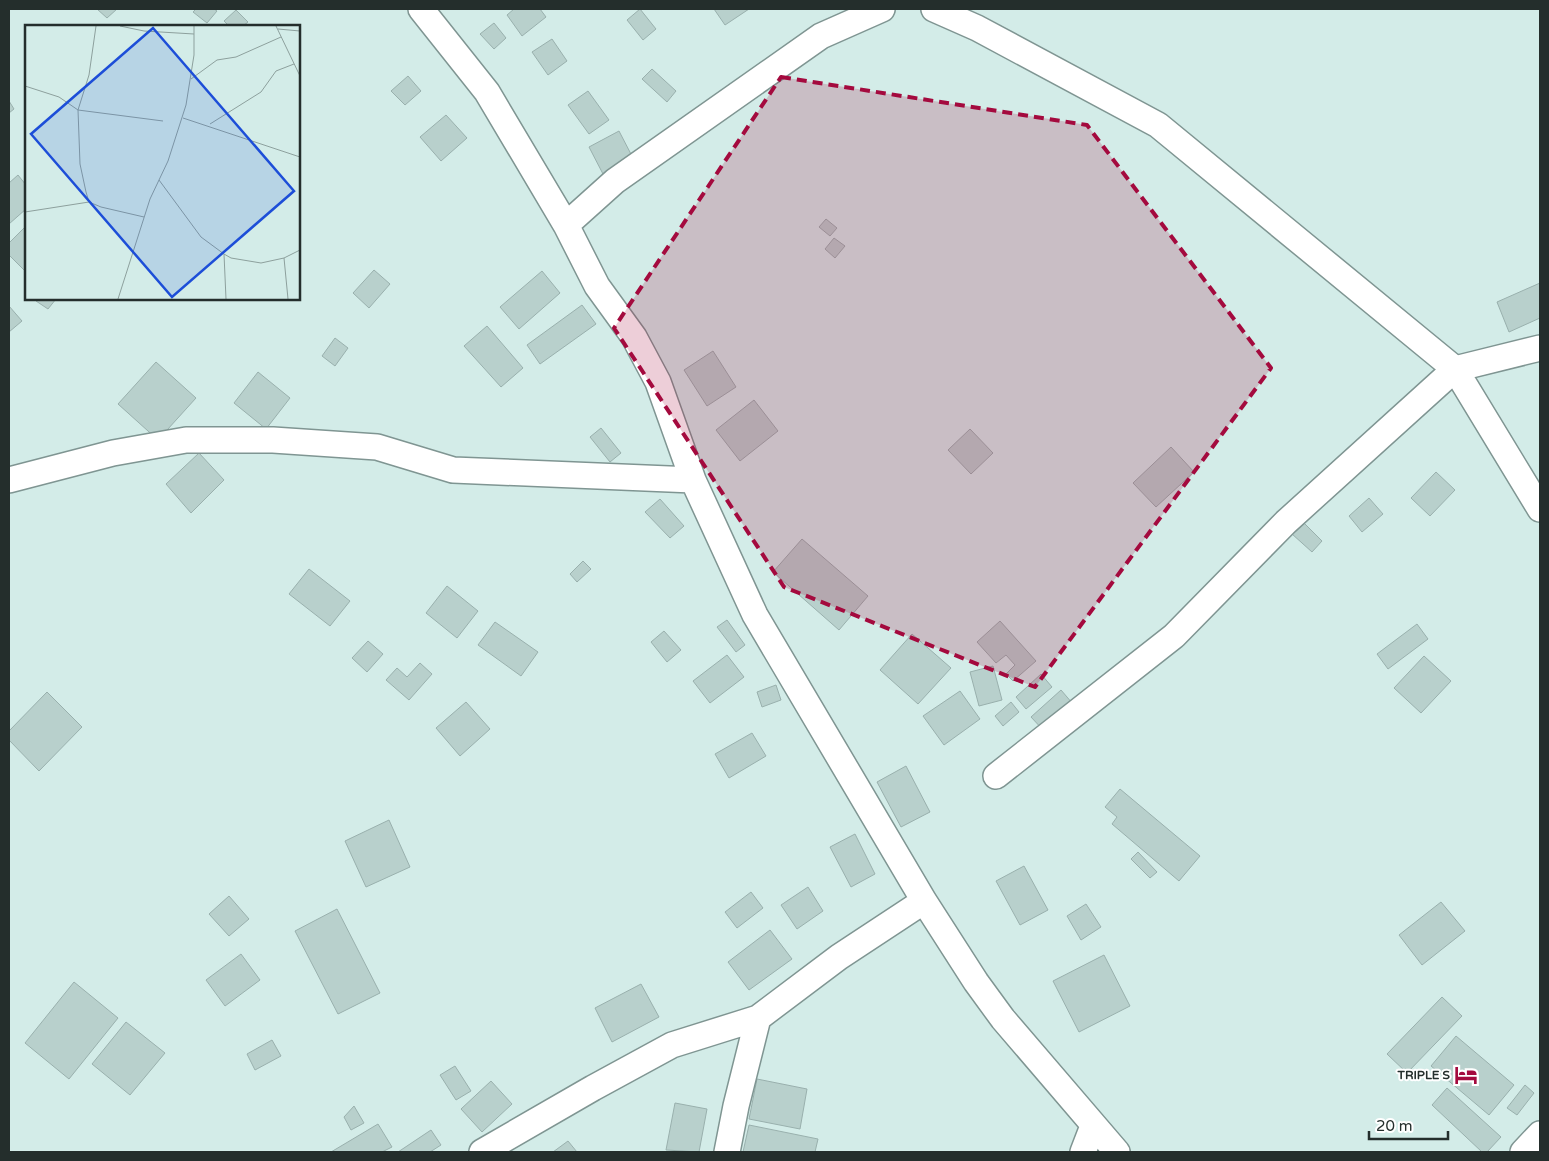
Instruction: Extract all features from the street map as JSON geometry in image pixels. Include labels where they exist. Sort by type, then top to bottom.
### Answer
[{"type":"street","points":[[421,9],[487,92],[566,225],[597,286],[634,337],[658,382],[693,480],[755,615],[924,901],[976,982],[1003,1019],[1117,1152]]},
{"type":"street","points":[[566,225],[615,181],[821,36],[882,9]]},
{"type":"street","points":[[934,9],[977,28],[1158,125],[1455,369],[1540,510]]},
{"type":"street","points":[[996,776],[1174,636],[1286,522],[1455,369],[1540,348]]},
{"type":"street","points":[[9,480],[122,452],[186,440],[215,440],[327,442],[377,447],[453,470],[693,480]]},
{"type":"street","points":[[482,1152],[592,1088],[672,1046],[758,1018],[840,957],[924,901]]},
{"type":"street","points":[[727,1152],[736,1106],[758,1018]]},
{"type":"street","points":[[1083,1152],[1093,1126]]},
{"type":"street","points":[[1523,1152],[1540,1134]]},
{"type":"highlighted area","points":[[781,77],[1087,125],[1271,368],[1035,687],[784,587],[614,328]]},
{"type":"building","points":[[97,9],[117,9],[107,18]]},
{"type":"building","points":[[196,9],[214,9],[217,11],[207,23],[193,12]]},
{"type":"building","points":[[514,9],[540,9],[546,17],[522,36],[507,15]]},
{"type":"building","points":[[640,9],[656,29],[643,40],[627,20]]},
{"type":"building","points":[[714,9],[749,9],[725,25]]},
{"type":"building","points":[[236,10],[248,22],[244,25],[228,25],[224,21]]},
{"type":"building","points":[[494,23],[506,38],[494,49],[480,34]]},
{"type":"building","points":[[552,39],[567,61],[548,75],[532,52]]},
{"type":"building","points":[[652,69],[676,91],[667,102],[642,79]]},
{"type":"building","points":[[408,76],[421,91],[405,105],[391,91]]},
{"type":"building","points":[[588,91],[609,120],[589,134],[568,105]]},
{"type":"building","points":[[9,101],[14,109],[9,113]]},
{"type":"building","points":[[446,115],[467,138],[441,161],[420,137]]},
{"type":"building","points":[[619,131],[633,158],[603,174],[589,147]]},
{"type":"building","points":[[18,175],[25,184],[25,210],[9,224],[9,183]]},
{"type":"building","points":[[826,219],[837,228],[830,236],[819,227]]},
{"type":"building","points":[[25,227],[25,271],[9,255],[9,243]]},
{"type":"building","points":[[834,238],[845,246],[835,258],[825,249]]},
{"type":"building","points":[[374,270],[390,284],[369,308],[353,293]]},
{"type":"building","points":[[542,271],[560,293],[519,329],[500,307]]},
{"type":"building","points":[[1540,283],[1540,318],[1509,332],[1497,302]]},
{"type":"building","points":[[37,300],[55,300],[48,309]]},
{"type":"building","points":[[582,305],[596,324],[540,364],[527,345]]},
{"type":"building","points":[[9,306],[22,321],[9,332]]},
{"type":"building","points":[[487,326],[523,368],[501,387],[464,346]]},
{"type":"building","points":[[335,338],[348,348],[335,366],[322,356]]},
{"type":"building","points":[[713,351],[736,387],[707,406],[684,370]]},
{"type":"building","points":[[156,362],[196,398],[158,440],[118,404]]},
{"type":"building","points":[[258,372],[290,398],[266,429],[234,403]]},
{"type":"building","points":[[754,400],[778,431],[740,461],[716,430]]},
{"type":"building","points":[[601,428],[621,453],[610,462],[590,437]]},
{"type":"building","points":[[970,429],[993,453],[971,474],[948,450]]},
{"type":"building","points":[[1171,447],[1194,472],[1156,507],[1133,483]]},
{"type":"building","points":[[199,453],[224,480],[191,513],[166,484]]},
{"type":"building","points":[[1436,472],[1455,490],[1430,516],[1411,498]]},
{"type":"building","points":[[1369,498],[1383,514],[1362,532],[1349,516]]},
{"type":"building","points":[[660,499],[684,526],[670,538],[645,512]]},
{"type":"building","points":[[1303,522],[1322,541],[1312,552],[1292,534]]},
{"type":"building","points":[[802,539],[868,596],[839,630],[773,572]]},
{"type":"building","points":[[583,561],[591,569],[577,582],[570,574]]},
{"type":"building","points":[[309,569],[350,601],[330,626],[289,594]]},
{"type":"building","points":[[447,586],[478,611],[457,638],[426,613]]},
{"type":"building","points":[[727,620],[745,645],[736,652],[717,627]]},
{"type":"building","points":[[1000,621],[1036,661],[1013,681],[1006,674],[1015,665],[1006,655],[996,663],[977,642]]},
{"type":"building","points":[[495,622],[538,652],[521,676],[478,645]]},
{"type":"building","points":[[1417,624],[1428,639],[1388,669],[1377,654]]},
{"type":"building","points":[[664,631],[681,650],[667,662],[651,642]]},
{"type":"building","points":[[912,634],[951,668],[918,704],[880,670]]},
{"type":"building","points":[[368,641],[383,654],[367,672],[352,658]]},
{"type":"building","points":[[727,655],[744,677],[710,703],[693,681]]},
{"type":"building","points":[[1424,656],[1451,681],[1421,713],[1394,688]]},
{"type":"building","points":[[420,663],[432,674],[409,700],[386,680],[397,668],[407,677]]},
{"type":"building","points":[[993,666],[1002,700],[979,706],[970,672]]},
{"type":"building","points":[[1041,674],[1052,687],[1026,709],[1016,697]]},
{"type":"building","points":[[776,685],[781,700],[762,707],[757,692]]},
{"type":"building","points":[[1061,690],[1073,704],[1044,731],[1031,717]]},
{"type":"building","points":[[960,691],[980,719],[944,745],[923,716]]},
{"type":"building","points":[[47,692],[82,727],[39,771],[9,740],[9,731]]},
{"type":"building","points":[[466,702],[490,729],[460,756],[436,728]]},
{"type":"building","points":[[1011,702],[1019,712],[1003,726],[995,716]]},
{"type":"building","points":[[752,733],[766,756],[729,778],[715,754]]},
{"type":"building","points":[[906,766],[930,812],[901,827],[877,782]]},
{"type":"building","points":[[1120,789],[1200,856],[1179,881],[1112,824],[1117,817],[1105,807]]},
{"type":"building","points":[[389,820],[410,867],[366,887],[345,841]]},
{"type":"building","points":[[855,834],[875,874],[851,887],[830,847]]},
{"type":"building","points":[[1138,852],[1157,872],[1150,878],[1131,859]]},
{"type":"building","points":[[1024,866],[1048,910],[1020,925],[996,881]]},
{"type":"building","points":[[808,887],[823,911],[797,929],[781,905]]},
{"type":"building","points":[[751,892],[763,908],[737,928],[725,912]]},
{"type":"building","points":[[229,896],[249,919],[229,936],[209,914]]},
{"type":"building","points":[[1441,902],[1465,931],[1422,965],[1399,935]]},
{"type":"building","points":[[1086,904],[1101,927],[1081,940],[1067,916]]},
{"type":"building","points":[[337,909],[380,993],[338,1014],[295,931]]},
{"type":"building","points":[[770,930],[792,959],[749,990],[728,962]]},
{"type":"building","points":[[241,954],[260,980],[225,1006],[206,980]]},
{"type":"building","points":[[1104,955],[1130,1006],[1079,1032],[1053,981]]},
{"type":"building","points":[[74,982],[118,1018],[69,1079],[25,1043]]},
{"type":"building","points":[[641,984],[659,1017],[612,1042],[595,1008]]},
{"type":"building","points":[[1442,997],[1462,1016],[1407,1073],[1387,1054]]},
{"type":"building","points":[[126,1022],[165,1053],[130,1095],[92,1064]]},
{"type":"building","points":[[1456,1036],[1514,1085],[1489,1115],[1431,1066]]},
{"type":"building","points":[[272,1040],[281,1056],[255,1070],[247,1054]]},
{"type":"building","points":[[455,1066],[471,1091],[456,1100],[440,1075]]},
{"type":"building","points":[[757,1079],[807,1089],[800,1129],[749,1119]]},
{"type":"building","points":[[491,1081],[512,1104],[482,1132],[461,1109]]},
{"type":"building","points":[[1525,1085],[1534,1093],[1517,1115],[1507,1108]]},
{"type":"building","points":[[1447,1088],[1501,1137],[1487,1152],[1482,1152],[1432,1105]]},
{"type":"building","points":[[675,1103],[707,1109],[699,1152],[666,1150]]},
{"type":"building","points":[[354,1106],[364,1123],[351,1130],[344,1117]]},
{"type":"building","points":[[378,1124],[392,1147],[382,1152],[331,1152]]},
{"type":"building","points":[[749,1125],[818,1139],[815,1152],[743,1152]]},
{"type":"building","points":[[431,1130],[441,1145],[430,1152],[398,1152]]},
{"type":"building","points":[[568,1141],[577,1152],[553,1152]]},
{"type":"place","name":"TRIPLE S","points":[[1466,1075]]}]
